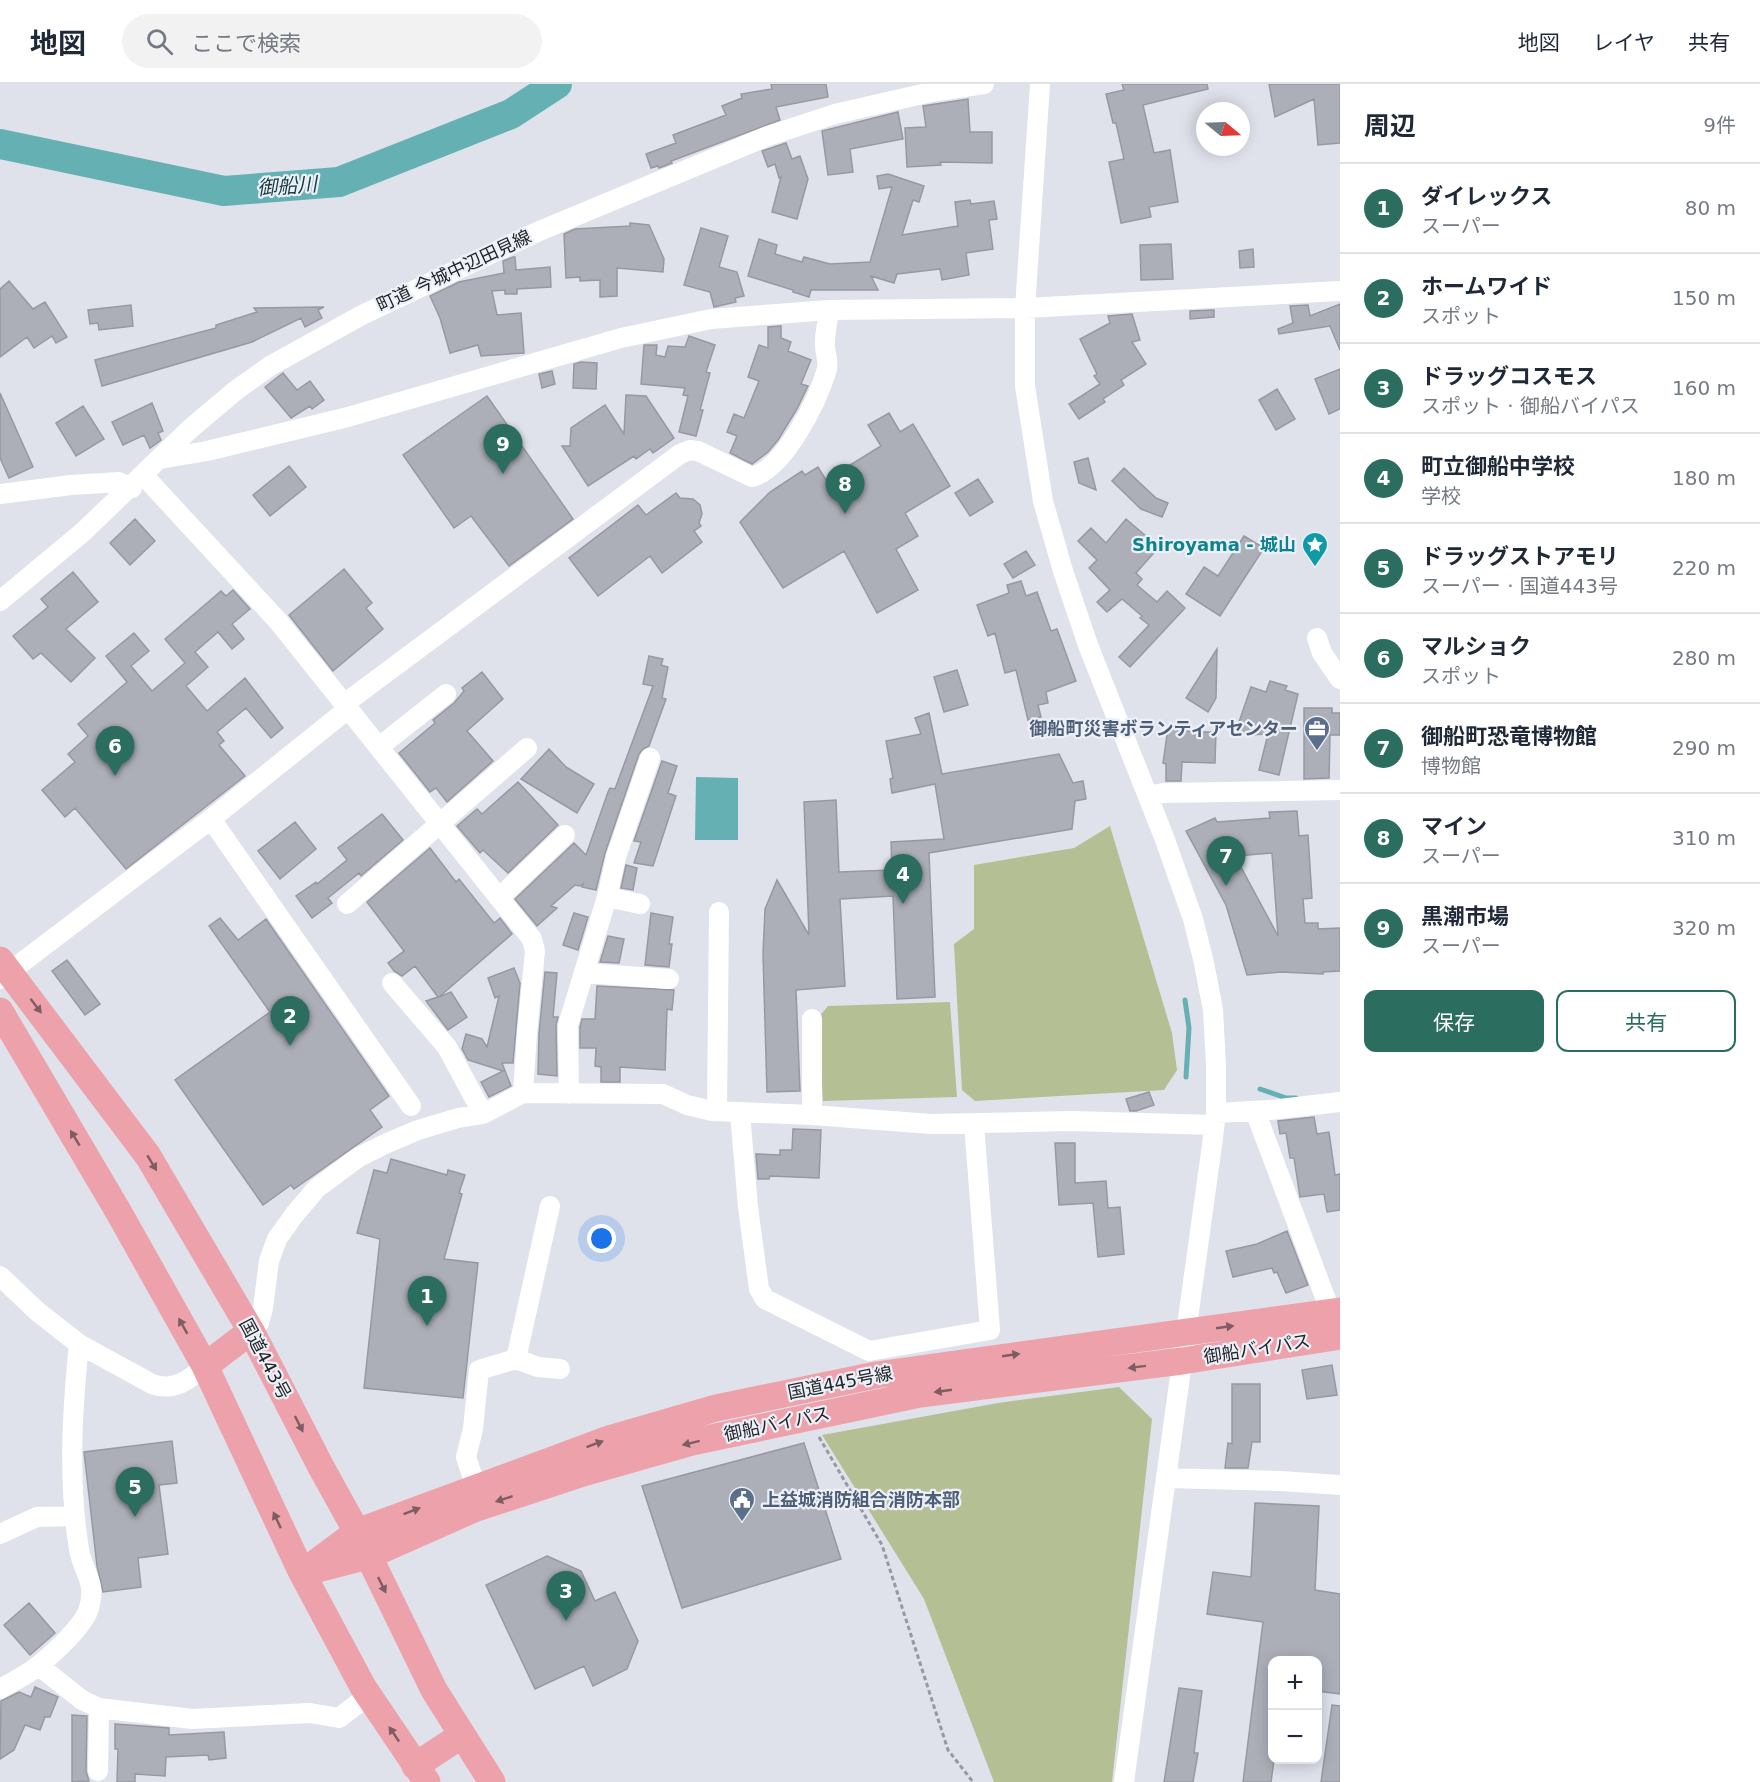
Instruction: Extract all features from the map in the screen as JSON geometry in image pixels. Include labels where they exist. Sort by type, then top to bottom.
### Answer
[{"type":"highway","name":"国道443号","points":[[3,970],[148,1156],[251,1331],[357,1532],[434,1690],[492,1782]]},
{"type":"highway","points":[[0,1011],[118,1211],[205,1366],[302,1573],[369,1695],[421,1774],[462,1735]]},
{"type":"highway","name":"国道445号線","points":[[357,1532],[609,1439],[873,1363],[1186,1332],[1337,1320]]},
{"type":"highway","name":"御船バイパス","points":[[302,1573],[368,1556],[474,1509],[583,1473],[692,1442],[920,1394],[1182,1361],[1337,1320]]},
{"type":"highway","points":[[205,1366],[251,1331]]},
{"type":"highway","points":[[302,1573],[357,1532]]},
{"type":"street","name":"町道 今城中辺田見線","points":[[0,600],[83,532],[208,414],[270,366],[362,315],[537,232],[768,136],[835,114],[931,92],[984,84]]},
{"type":"street","points":[[1040,84],[1025,308],[1025,386],[1043,501],[1088,645],[1148,796],[1193,919],[1213,1010],[1216,1065],[1215,1119],[1201,1232],[1124,1782]]},
{"type":"street","points":[[160,459],[207,451],[348,417],[621,338],[711,319],[829,310],[1025,308],[1340,291]]},
{"type":"street","points":[[3,970],[211,819],[346,706],[680,454],[690,450],[698,451],[752,477],[760,475],[785,452],[795,437],[828,367],[824,344],[829,310]]},
{"type":"street","points":[[0,494],[71,485],[138,482],[278,621],[520,922],[535,945],[523,1093]]},
{"type":"street","points":[[1317,638],[1322,653],[1340,679]]},
{"type":"street","points":[[379,747],[446,694]]},
{"type":"street","points":[[347,904],[527,748]]},
{"type":"street","points":[[569,1094],[568,1025],[608,897],[616,857],[650,758]]},
{"type":"street","points":[[1148,796],[1163,793],[1340,790]]},
{"type":"street","points":[[211,819],[411,1106]]},
{"type":"street","points":[[500,897],[565,835]]},
{"type":"street","points":[[608,897],[640,904]]},
{"type":"street","points":[[717,1112],[719,912]]},
{"type":"street","points":[[584,973],[669,980]]},
{"type":"street","points":[[392,983],[447,1047],[483,1114]]},
{"type":"street","points":[[812,1019],[812,1114]]},
{"type":"street","points":[[251,1331],[259,1323],[269,1261],[278,1239],[294,1215],[317,1188],[359,1157],[407,1135],[458,1118],[483,1114],[523,1093],[663,1094],[687,1105],[717,1112],[812,1114],[931,1124],[1215,1119],[1255,1111],[1340,1102]]},
{"type":"street","points":[[1255,1111],[1337,1320]]},
{"type":"street","points":[[740,1113],[748,1207],[759,1289],[765,1299],[873,1363],[990,1330],[974,1124]]},
{"type":"street","points":[[516,1359],[550,1206]]},
{"type":"street","points":[[0,1276],[38,1312],[79,1344],[152,1384],[165,1389],[191,1379],[205,1366]]},
{"type":"street","points":[[0,1689],[39,1666],[75,1629],[87,1613],[91,1598],[91,1579],[80,1556],[75,1516],[72,1443],[79,1344]]},
{"type":"street","points":[[476,1487],[466,1457],[473,1429],[479,1370],[516,1359],[537,1367],[560,1369]]},
{"type":"street","points":[[1166,1478],[1340,1485]]},
{"type":"street","points":[[0,1534],[37,1517],[75,1516]]},
{"type":"street","points":[[39,1666],[82,1700],[99,1708],[192,1719],[310,1713],[339,1718],[369,1695]]},
{"type":"street","points":[[98,1771],[99,1708]]},
{"type":"path","points":[[810,1416],[816,1431],[882,1545],[948,1750],[973,1782]]},
{"type":"green space","points":[[1110,826],[1172,1033],[1177,1070],[1164,1090],[975,1101],[962,1090],[954,944],[974,929],[974,865],[1074,848]]},
{"type":"green space","points":[[950,1002],[957,1097],[823,1101],[818,1018],[828,1006]]},
{"type":"green space","points":[[1119,1387],[1152,1419],[1112,1782],[994,1782],[924,1599],[822,1435],[998,1403]]},
{"type":"water","points":[[696,777],[738,778],[738,840],[695,840]]},
{"type":"building","points":[[771,84],[826,84],[828,97],[776,107],[780,120],[671,161],[672,163],[659,168],[658,166],[651,168],[646,154],[676,143],[673,135],[726,115],[722,106],[742,98],[741,94],[772,89]]},
{"type":"building","points":[[1122,84],[1207,84],[1208,89],[1143,105],[1154,153],[1170,150],[1178,202],[1149,207],[1151,217],[1121,223],[1109,162],[1124,159],[1116,123],[1113,123],[1106,94],[1124,90]]},
{"type":"building","points":[[1269,84],[1340,84],[1340,143],[1318,145],[1314,99],[1275,117]]},
{"type":"building","points":[[968,99],[970,132],[992,132],[992,163],[940,162],[941,165],[907,167],[905,128],[926,127],[923,106]]},
{"type":"building","points":[[898,112],[903,139],[850,149],[853,172],[828,175],[822,131]]},
{"type":"building","points":[[786,143],[792,159],[800,156],[808,179],[797,219],[772,212],[781,177],[779,178],[775,164],[768,167],[762,151]]},
{"type":"building","points":[[888,174],[924,186],[919,202],[913,200],[902,235],[958,226],[955,202],[970,200],[971,204],[994,201],[997,219],[989,220],[993,249],[966,253],[969,275],[942,280],[940,269],[897,274],[894,283],[871,276],[878,290],[811,290],[809,297],[748,276],[759,239],[777,245],[775,254],[802,262],[804,257],[830,264],[870,262],[892,187],[879,189],[877,176]]},
{"type":"building","points":[[630,223],[649,225],[664,259],[663,272],[617,268],[617,296],[600,297],[600,280],[580,281],[580,277],[566,278],[564,234],[575,229],[630,226]]},
{"type":"building","points":[[701,228],[728,236],[719,267],[737,272],[744,296],[735,298],[736,302],[714,307],[710,292],[684,285]]},
{"type":"building","points":[[1171,244],[1173,279],[1141,280],[1140,245]]},
{"type":"building","points":[[1253,249],[1254,267],[1240,268],[1239,251]]},
{"type":"building","points":[[515,257],[516,270],[550,267],[551,287],[517,289],[517,294],[505,294],[505,290],[492,291],[497,315],[521,313],[524,353],[481,356],[478,345],[450,353],[440,318],[430,296],[459,282],[504,273],[503,261]]},
{"type":"building","points":[[9,281],[33,309],[45,302],[67,337],[56,343],[52,336],[34,348],[27,337],[0,357],[0,289]]},
{"type":"building","points":[[1340,304],[1340,350],[1330,326],[1279,334],[1278,329],[1293,323],[1290,306],[1308,305],[1310,316]]},
{"type":"building","points":[[131,305],[133,326],[99,330],[98,323],[90,324],[88,310]]},
{"type":"building","points":[[324,307],[318,310],[322,318],[305,327],[301,318],[252,342],[102,386],[95,360],[216,328],[216,325],[257,312],[254,308]]},
{"type":"building","points":[[1214,310],[1214,317],[1190,319],[1190,311]]},
{"type":"building","points":[[1132,314],[1140,340],[1132,342],[1146,364],[1121,380],[1124,385],[1103,399],[1105,402],[1079,419],[1069,404],[1100,384],[1094,376],[1097,374],[1080,339],[1110,323],[1108,316]]},
{"type":"building","points":[[781,326],[781,338],[791,342],[788,351],[811,360],[801,384],[808,386],[778,440],[768,452],[752,464],[730,453],[737,436],[727,432],[734,414],[744,418],[759,381],[748,377],[759,345],[768,348],[768,327]]},
{"type":"building","points":[[689,336],[715,345],[706,372],[710,373],[696,436],[679,432],[688,396],[683,395],[685,388],[641,384],[644,345],[657,345],[656,355],[665,357],[668,346],[685,347]]},
{"type":"building","points":[[597,363],[596,389],[573,388],[574,364]]},
{"type":"building","points":[[1340,369],[1340,409],[1329,414],[1315,379]]},
{"type":"building","points":[[552,371],[555,384],[542,388],[539,374]]},
{"type":"building","points":[[283,373],[297,390],[310,381],[324,400],[312,409],[310,406],[291,418],[265,387]]},
{"type":"building","points":[[1277,389],[1295,419],[1276,430],[1259,400]]},
{"type":"building","points":[[0,393],[33,467],[9,478],[0,458]]},
{"type":"building","points":[[626,395],[646,396],[674,438],[653,453],[650,449],[636,459],[634,456],[588,486],[562,446],[570,446],[571,428],[605,405],[624,434]]},
{"type":"building","points":[[487,396],[573,519],[509,566],[471,516],[454,528],[403,455]]},
{"type":"building","points":[[152,403],[163,431],[158,433],[161,440],[150,448],[144,435],[123,445],[112,422]]},
{"type":"building","points":[[83,406],[104,439],[76,456],[56,423]]},
{"type":"building","points":[[889,413],[900,432],[913,424],[950,486],[905,513],[918,536],[896,549],[918,590],[877,613],[844,551],[783,588],[740,522],[770,492],[802,471],[805,475],[818,467],[826,480],[881,446],[868,425]]},
{"type":"building","points":[[1088,458],[1096,490],[1079,483],[1074,462]]},
{"type":"building","points":[[289,466],[306,487],[270,516],[253,495]]},
{"type":"building","points":[[1124,468],[1156,498],[1168,503],[1162,517],[1141,509],[1112,481]]},
{"type":"building","points":[[978,479],[993,502],[970,516],[955,493]]},
{"type":"building","points":[[676,493],[680,498],[693,499],[700,505],[702,514],[699,523],[701,526],[694,531],[702,542],[662,573],[650,556],[598,596],[569,558],[638,505],[646,515]]},
{"type":"building","points":[[135,519],[155,541],[130,565],[110,543]]},
{"type":"building","points":[[1126,519],[1159,547],[1136,573],[1142,579],[1137,585],[1157,602],[1167,591],[1185,608],[1130,667],[1119,657],[1149,625],[1122,599],[1107,612],[1097,602],[1110,590],[1089,568],[1097,560],[1078,541],[1091,528],[1106,543]]},
{"type":"building","points":[[1244,536],[1264,548],[1220,616],[1186,594],[1204,567],[1218,576]]},
{"type":"building","points":[[1026,551],[1035,565],[1013,578],[1004,564]]},
{"type":"building","points":[[344,569],[372,603],[366,608],[383,629],[333,671],[289,615]]},
{"type":"building","points":[[73,572],[98,602],[66,629],[95,658],[71,682],[41,653],[33,659],[13,636],[48,607],[41,599]]},
{"type":"building","points":[[1021,581],[1026,596],[1037,592],[1051,631],[1057,629],[1076,681],[1046,692],[1048,703],[1038,705],[1041,717],[1028,720],[1016,670],[1005,673],[995,633],[988,636],[977,605],[1009,593],[1007,585]]},
{"type":"building","points":[[233,590],[250,609],[232,624],[244,639],[232,649],[218,632],[195,652],[208,667],[186,686],[207,711],[245,678],[283,728],[271,738],[246,708],[217,732],[224,741],[219,745],[245,776],[126,869],[75,808],[65,817],[42,790],[75,762],[68,754],[88,736],[78,724],[127,682],[106,656],[134,633],[149,651],[131,666],[152,691],[185,663],[165,639],[221,591],[226,596]]},
{"type":"building","points":[[1217,649],[1216,698],[1208,712],[1186,698]]},
{"type":"building","points":[[649,656],[663,659],[661,665],[668,667],[662,698],[666,699],[649,746],[639,754],[605,853],[596,890],[582,887],[583,884],[575,885],[551,906],[557,908],[537,926],[515,899],[574,843],[586,855],[608,792],[610,788],[615,789],[653,686],[643,684]]},
{"type":"building","points":[[957,670],[968,705],[944,712],[934,677]]},
{"type":"building","points":[[482,672],[503,699],[467,731],[493,761],[447,802],[436,788],[430,792],[399,753],[435,723],[433,720],[454,703],[464,691],[462,688]]},
{"type":"building","points":[[1270,681],[1287,686],[1285,690],[1298,694],[1279,775],[1259,770],[1268,734],[1248,735],[1240,730],[1239,722],[1251,687],[1266,692]]},
{"type":"building","points":[[1304,708],[1332,708],[1332,713],[1340,713],[1340,735],[1330,735],[1329,778],[1304,779]]},
{"type":"building","points":[[929,713],[942,774],[1059,754],[1073,783],[1083,781],[1086,799],[1075,801],[1072,829],[929,853],[935,997],[897,999],[893,896],[840,899],[845,986],[796,990],[800,1091],[767,1092],[763,954],[765,909],[777,880],[809,935],[804,802],[836,800],[839,872],[892,870],[891,842],[944,839],[935,784],[892,793],[890,779],[893,778],[886,741],[921,734],[915,718]]},
{"type":"building","points":[[1168,728],[1216,732],[1215,763],[1182,762],[1181,781],[1166,781],[1166,764],[1163,763]]},
{"type":"building","points":[[549,749],[566,767],[594,784],[577,813],[521,779]]},
{"type":"building","points":[[662,761],[677,766],[668,793],[676,796],[653,866],[634,863],[641,842],[634,841]]},
{"type":"building","points":[[518,782],[558,825],[508,873],[483,850],[480,853],[457,826],[477,809],[482,814]]},
{"type":"building","points":[[1297,811],[1299,836],[1308,835],[1312,898],[1303,899],[1305,923],[1318,923],[1318,929],[1340,928],[1340,971],[1323,972],[1323,974],[1281,972],[1247,975],[1226,905],[1186,831],[1215,818],[1217,822],[1270,818],[1269,812]],"holes":[[[1272,853],[1278,936],[1235,856]]]},
{"type":"building","points":[[382,814],[403,840],[361,876],[359,873],[328,898],[332,903],[312,918],[296,896],[316,882],[317,884],[347,860],[338,848]]},
{"type":"building","points":[[295,822],[316,849],[280,879],[258,851]]},
{"type":"building","points":[[430,848],[456,882],[459,879],[494,923],[500,918],[512,934],[439,997],[451,992],[467,1017],[448,1030],[426,1001],[438,997],[415,966],[402,976],[388,963],[404,951],[367,902]]},
{"type":"building","points":[[626,865],[637,868],[633,890],[621,888]]},
{"type":"building","points":[[574,913],[588,917],[578,950],[563,945]]},
{"type":"building","points":[[651,913],[673,917],[669,944],[672,944],[669,967],[645,965]]},
{"type":"building","points":[[220,918],[238,940],[266,919],[389,1096],[370,1110],[382,1127],[294,1189],[291,1185],[263,1205],[175,1080],[270,1012],[209,926]]},
{"type":"building","points":[[608,936],[624,939],[619,963],[600,962]]},
{"type":"building","points":[[67,960],[100,1004],[85,1015],[52,971]]},
{"type":"building","points":[[514,968],[520,983],[513,1063],[502,1063],[511,1086],[489,1097],[481,1082],[503,1071],[468,1060],[462,1049],[466,1034],[482,1039],[487,1047],[499,996],[495,998],[488,978]]},
{"type":"building","points":[[545,972],[557,973],[553,1017],[558,1017],[556,1025],[557,1076],[538,1074]]},
{"type":"building","points":[[597,986],[674,990],[672,1010],[667,1009],[665,1070],[620,1067],[620,1082],[601,1082],[601,1067],[595,1066],[596,1048],[580,1048],[582,1019],[595,1019]]},
{"type":"building","points":[[1149,1092],[1154,1105],[1130,1111],[1126,1099]]},
{"type":"building","points":[[1314,1117],[1317,1134],[1329,1132],[1335,1175],[1340,1174],[1340,1210],[1327,1212],[1324,1194],[1300,1197],[1294,1158],[1290,1158],[1286,1133],[1280,1134],[1278,1121]]},
{"type":"building","points":[[793,1129],[821,1130],[819,1178],[770,1176],[769,1179],[758,1179],[756,1154],[780,1155],[780,1150],[792,1150]]},
{"type":"building","points":[[1055,1143],[1075,1143],[1075,1183],[1106,1181],[1108,1208],[1120,1207],[1124,1254],[1098,1257],[1093,1203],[1059,1205]]},
{"type":"building","points":[[391,1159],[447,1175],[448,1170],[465,1175],[444,1259],[478,1263],[463,1398],[364,1388],[380,1239],[357,1233],[374,1170],[387,1173]]},
{"type":"building","points":[[1287,1231],[1308,1285],[1286,1293],[1277,1272],[1274,1273],[1272,1268],[1233,1277],[1226,1251],[1257,1244]]},
{"type":"building","points":[[1332,1365],[1337,1395],[1307,1399],[1302,1370]]},
{"type":"building","points":[[1232,1384],[1260,1384],[1260,1442],[1252,1442],[1248,1468],[1225,1468],[1228,1443],[1232,1444]]},
{"type":"building","points":[[172,1441],[177,1483],[159,1485],[168,1554],[138,1558],[141,1587],[103,1592],[97,1566],[84,1452]]},
{"type":"building","name":"上益城消防組合消防本部","points":[[804,1443],[841,1559],[682,1608],[642,1486]]},
{"type":"building","points":[[1255,1503],[1319,1506],[1315,1590],[1340,1594],[1340,1694],[1322,1692],[1322,1656],[1268,1656],[1268,1764],[1273,1764],[1271,1782],[1243,1782],[1263,1622],[1207,1614],[1213,1572],[1251,1577]]},
{"type":"building","points":[[547,1556],[581,1571],[595,1601],[615,1592],[638,1641],[627,1669],[593,1686],[584,1666],[535,1689],[486,1585]]},
{"type":"building","points":[[29,1603],[55,1633],[30,1655],[4,1625]]},
{"type":"building","points":[[35,1687],[58,1697],[50,1717],[45,1717],[40,1730],[25,1725],[14,1750],[0,1759],[1,1701],[19,1692],[31,1697]]},
{"type":"building","points":[[1179,1688],[1202,1691],[1194,1753],[1198,1753],[1193,1782],[1164,1782]]},
{"type":"building","points":[[1332,1705],[1340,1706],[1340,1782],[1321,1782]]},
{"type":"building","points":[[72,1715],[87,1716],[86,1771],[89,1781],[72,1782]]},
{"type":"building","points":[[115,1724],[169,1728],[169,1735],[224,1732],[226,1758],[209,1760],[208,1755],[166,1757],[165,1776],[135,1774],[135,1782],[117,1782],[118,1749],[115,1749]]},
{"type":"waterway","name":"御船川","points":[[0,144],[224,191],[339,182],[511,114],[557,84]]},
{"type":"waterway","points":[[1185,1000],[1189,1028],[1186,1077]]},
{"type":"waterway","points":[[1260,1089],[1286,1098],[1296,1098]]},
{"type":"place","name":"黒潮市場","points":[[503,474]]},
{"type":"place","name":"マイン","points":[[845,514]]},
{"type":"place","name":"Shiroyama - 城山","points":[[1315,568]]},
{"type":"place","name":"御船町災害ボランティアセンター","points":[[1317,752]]},
{"type":"place","name":"マルショク","points":[[115,776]]},
{"type":"place","name":"御船町恐竜博物館","points":[[1226,886]]},
{"type":"place","name":"町立御船中学校","points":[[903,904]]},
{"type":"place","name":"ホームワイド","points":[[290,1046]]},
{"type":"place","name":"ダイレックス","points":[[427,1326]]},
{"type":"place","name":"ドラッグストアモリ","points":[[135,1517]]},
{"type":"place","name":"上益城消防組合消防本部","points":[[742,1523]]},
{"type":"place","name":"ドラッグコスモス","points":[[566,1621]]}]
